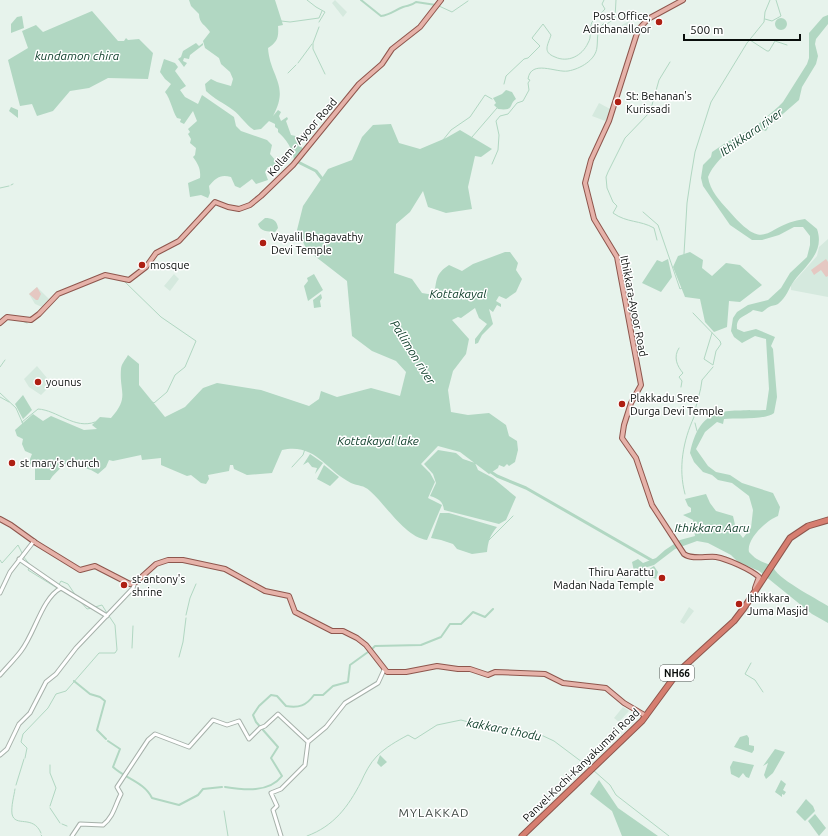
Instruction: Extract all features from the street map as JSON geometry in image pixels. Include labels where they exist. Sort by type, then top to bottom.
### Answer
[{"type":"highway","name":"Panvel-Kochi-Kanyakumari Road","points":[[522,836],[646,716],[678,672],[727,628],[743,610],[786,543],[796,533],[814,523],[828,520]]},
{"type":"main road","name":"Kollam - Ayoor Road","points":[[0,323],[7,317],[31,320],[39,314],[58,294],[105,276],[129,280],[146,267],[156,253],[179,241],[213,203],[217,202],[228,207],[239,209],[250,205],[293,165],[359,84],[382,64],[392,49],[420,27],[442,0]]},
{"type":"main road","name":"Ithikkara-Ayoor Road","points":[[683,0],[648,19],[638,30],[609,121],[591,160],[585,183],[594,219],[617,257],[641,385],[631,403],[622,437],[636,458],[652,505],[681,550],[689,557],[720,558],[748,570],[758,577],[754,594]]},
{"type":"main road","points":[[0,519],[11,524],[34,541],[80,570],[95,566],[130,584],[135,582],[153,566],[168,560],[197,563],[225,569],[265,591],[290,596],[295,612],[332,631],[343,630],[357,638],[366,645],[384,670],[390,672],[402,672],[437,666],[470,669],[488,675],[495,672],[545,674],[563,683],[606,688],[618,699],[646,716]]},
{"type":"street","points":[[0,592],[23,553],[34,541]]},
{"type":"street","points":[[19,559],[59,587],[107,616]]},
{"type":"street","points":[[0,755],[7,749],[19,724],[30,713],[46,682],[56,674],[76,648],[107,616],[118,602],[133,588],[135,582]]},
{"type":"street","points":[[0,675],[22,650],[39,621],[49,597],[59,587]]},
{"type":"street","points":[[281,836],[273,810],[278,806],[271,794],[281,789],[305,765],[308,742],[326,727],[345,704],[378,683],[384,670]]},
{"type":"street","points":[[72,836],[80,824],[103,825],[106,823],[115,811],[121,794],[117,787],[148,740],[155,734],[189,747],[212,720],[227,725],[239,721],[250,739],[258,729],[265,726],[278,714],[308,742]]},
{"type":"shaded area","points":[[335,0],[347,12],[343,17],[332,3]]},
{"type":"shaded area","points":[[629,21],[632,28],[627,33],[622,29],[622,25]]},
{"type":"shaded area","points":[[599,103],[612,110],[608,122],[592,116]]},
{"type":"shaded area","points":[[828,239],[828,297],[791,290],[791,285],[817,256],[819,247]]},
{"type":"shaded area","points":[[826,259],[828,262],[828,276],[826,277],[821,270],[814,275],[811,270]]},
{"type":"shaded area","points":[[174,274],[179,279],[170,291],[164,286]]},
{"type":"shaded area","points":[[37,287],[49,299],[42,307],[35,304],[29,294]]},
{"type":"shaded area","points":[[37,287],[41,294],[38,300],[36,300],[29,294]]},
{"type":"shaded area","name":"younus","points":[[37,366],[52,384],[41,395],[29,387],[24,379]]},
{"type":"shaded area","points":[[689,607],[694,611],[684,624],[680,622]]},
{"type":"shaded area","points":[[623,707],[629,711],[619,722],[614,718]]},
{"type":"water","points":[[189,0],[275,0],[283,25],[278,26],[277,39],[274,44],[268,48],[269,58],[278,81],[280,96],[273,116],[278,110],[281,112],[279,116],[281,121],[287,117],[288,119],[286,121],[291,135],[300,137],[299,144],[303,149],[294,160],[291,148],[278,132],[275,124],[269,121],[261,129],[254,130],[233,110],[206,91],[205,84],[211,79],[231,86],[233,79],[230,72],[221,64],[219,58],[205,48],[203,41],[210,32],[201,22],[199,14],[191,6]]},
{"type":"water","name":"kundamon chira","points":[[92,11],[118,41],[124,41],[126,38],[128,40],[139,39],[153,53],[148,79],[108,78],[89,88],[70,91],[53,111],[37,116],[32,104],[20,106],[8,60],[28,48],[22,31],[36,25],[43,32]]},
{"type":"water","name":"Ithikkara Aaru","points":[[828,15],[828,24],[816,39],[815,44],[818,56],[816,64],[802,87],[799,100],[769,126],[766,131],[763,130],[731,149],[712,169],[708,177],[711,187],[719,200],[742,224],[752,232],[759,235],[766,234],[781,226],[805,219],[817,229],[819,237],[818,245],[813,258],[794,281],[781,301],[777,305],[771,306],[762,312],[753,310],[742,317],[737,325],[737,329],[744,332],[756,329],[775,337],[771,346],[773,349],[777,397],[774,413],[758,418],[724,419],[723,424],[717,422],[705,432],[696,449],[708,466],[716,472],[730,475],[742,483],[773,493],[780,507],[778,516],[768,521],[758,531],[751,541],[749,552],[757,559],[773,566],[775,571],[788,582],[828,606],[828,623],[812,614],[759,571],[738,562],[731,555],[708,543],[697,541],[675,549],[654,565],[634,571],[632,562],[638,559],[643,563],[656,558],[680,540],[695,536],[693,520],[683,515],[691,512],[691,508],[688,506],[685,499],[706,494],[716,511],[733,516],[736,529],[743,538],[751,528],[753,510],[749,496],[732,483],[718,480],[712,475],[703,472],[694,462],[690,453],[701,425],[708,418],[727,411],[766,410],[769,389],[766,339],[755,336],[742,343],[734,337],[731,331],[733,318],[737,312],[748,305],[768,300],[781,288],[790,273],[807,257],[810,245],[810,236],[803,227],[794,227],[779,235],[762,240],[752,240],[730,225],[703,186],[701,178],[703,165],[711,157],[712,152],[756,126],[783,102],[807,64],[809,58],[809,33],[823,17]]},
{"type":"water","points":[[22,16],[24,28],[11,33],[11,24],[17,17]]},
{"type":"water","points":[[779,18],[783,18],[787,24],[783,30],[779,30],[775,26],[775,22]]},
{"type":"water","points":[[196,43],[199,46],[203,43],[203,45],[190,55],[189,59],[184,58],[183,61],[187,63],[184,67],[178,59],[181,57],[183,51]]},
{"type":"water","points":[[164,59],[175,63],[178,67],[175,71],[186,86],[180,90],[185,97],[198,104],[202,95],[234,117],[236,126],[241,131],[267,140],[272,145],[270,154],[282,168],[268,167],[265,172],[268,180],[256,184],[252,179],[240,188],[235,186],[231,177],[221,176],[209,186],[210,193],[208,198],[201,195],[190,197],[188,183],[200,178],[200,172],[199,167],[193,157],[195,155],[196,148],[190,143],[191,139],[188,134],[190,132],[188,129],[197,121],[193,111],[184,124],[180,122],[181,119],[177,118],[175,115],[169,98],[165,92],[171,84],[160,72]]},
{"type":"water","points":[[506,90],[512,92],[516,99],[509,108],[498,109],[494,105],[496,103],[493,98],[502,94]]},
{"type":"water","points":[[11,107],[18,110],[18,118],[9,111]]},
{"type":"water","name":"Kottakayal lake","points":[[391,124],[399,143],[420,149],[446,138],[460,130],[492,149],[481,157],[475,156],[468,187],[472,209],[446,213],[428,207],[423,191],[410,212],[396,224],[394,273],[412,279],[422,293],[434,295],[436,281],[439,274],[449,265],[462,271],[473,264],[505,252],[510,252],[518,263],[516,270],[522,279],[516,292],[506,299],[499,296],[496,301],[501,304],[501,307],[497,305],[493,312],[489,309],[493,324],[482,335],[478,343],[475,344],[475,339],[487,324],[479,318],[475,308],[461,318],[458,317],[452,320],[469,339],[466,354],[453,371],[448,390],[451,412],[468,415],[489,413],[506,425],[509,436],[517,441],[518,450],[515,462],[509,466],[507,464],[504,467],[499,465],[498,468],[489,474],[460,452],[438,446],[421,464],[430,473],[435,482],[428,498],[442,505],[427,540],[419,538],[404,527],[368,489],[342,478],[320,459],[303,450],[282,450],[272,473],[247,475],[234,469],[233,465],[230,465],[229,471],[208,475],[209,479],[206,484],[201,483],[191,475],[187,476],[161,465],[161,458],[142,460],[141,455],[113,461],[109,460],[106,467],[98,474],[91,470],[67,463],[57,471],[50,480],[35,480],[35,466],[30,464],[32,454],[25,451],[22,444],[23,439],[17,436],[15,430],[33,414],[43,421],[51,416],[84,430],[97,429],[92,425],[100,417],[111,418],[120,405],[122,399],[121,367],[128,355],[139,364],[139,385],[165,417],[185,407],[203,388],[217,383],[261,390],[309,406],[319,399],[321,391],[337,397],[371,388],[400,396],[406,372],[396,361],[372,351],[352,336],[347,281],[307,250],[297,230],[303,206],[328,169],[352,160],[362,137],[373,125]]},
{"type":"water","points":[[265,218],[275,221],[278,228],[275,232],[265,231],[259,227],[258,224]]},
{"type":"water","points":[[690,252],[703,260],[702,268],[712,276],[726,263],[740,265],[762,285],[740,302],[729,301],[727,327],[714,332],[705,322],[700,299],[685,297],[673,267],[678,256]]},
{"type":"water","points":[[668,259],[672,277],[661,292],[642,283],[657,260],[662,262]]},
{"type":"water","points":[[314,274],[323,290],[308,301],[304,286],[308,281],[307,278]]},
{"type":"water","points":[[321,294],[321,307],[314,308],[313,300]]},
{"type":"water","points":[[23,395],[32,410],[23,419],[15,404]]},
{"type":"water","points":[[438,450],[456,453],[463,459],[475,463],[478,470],[493,478],[516,497],[506,520],[499,524],[444,510],[443,504],[440,501],[430,496],[436,483],[433,474],[424,464]]},
{"type":"water","points":[[310,454],[323,463],[315,474],[317,468],[312,467],[308,462],[303,465]]},
{"type":"water","points":[[324,465],[339,477],[330,486],[317,479]]},
{"type":"water","points":[[440,513],[449,513],[497,527],[490,539],[487,552],[472,554],[457,549],[453,544],[431,538]]},
{"type":"water","points":[[654,566],[658,572],[656,579],[651,577],[646,571]]},
{"type":"water","points":[[747,735],[749,738],[749,745],[754,746],[752,753],[734,747],[740,737]]},
{"type":"water","points":[[775,749],[785,752],[773,773],[766,779],[764,775],[768,763],[763,766]]},
{"type":"water","points":[[380,755],[387,762],[381,767],[377,763]]},
{"type":"water","points":[[733,761],[754,765],[749,778],[743,773],[739,778],[731,774],[730,767]]},
{"type":"water","points":[[599,780],[618,808],[658,836],[622,836],[612,811],[590,794]]},
{"type":"water","points":[[781,780],[786,784],[783,790],[786,792],[784,795],[782,794],[782,797],[775,792]]},
{"type":"water","points":[[806,799],[813,806],[815,811],[805,821],[796,812]]},
{"type":"water","points":[[815,814],[826,828],[819,836],[808,821]]},
{"type":"waterway","points":[[307,0],[325,12],[319,22]]},
{"type":"waterway","points":[[361,0],[381,16],[387,15],[416,2],[436,5]]},
{"type":"waterway","points":[[504,84],[506,76],[540,46],[532,38],[543,24],[551,35],[547,48],[548,53],[560,59],[570,59],[582,52],[589,41],[592,22],[605,9],[602,4],[604,0]]},
{"type":"waterway","points":[[492,164],[498,150],[499,135],[496,121],[500,116],[508,114],[517,103],[523,101],[529,90],[528,83],[530,80],[528,79],[530,73],[539,68],[568,71],[582,66],[591,60],[596,52],[598,32],[603,24],[607,24],[615,18],[616,0]]},
{"type":"waterway","points":[[684,254],[687,203],[695,152],[711,102],[747,43],[764,22],[765,12],[770,0]]},
{"type":"waterway","points":[[765,19],[772,21],[781,16],[776,0]]},
{"type":"waterway","points":[[439,6],[452,12],[468,1]]},
{"type":"waterway","points":[[281,21],[290,22],[319,18],[322,11]]},
{"type":"waterway","points":[[319,27],[313,43],[313,49],[325,74]]},
{"type":"waterway","points":[[750,40],[767,51],[769,51],[775,41],[787,45]]},
{"type":"waterway","points":[[298,63],[312,44]]},
{"type":"waterway","points":[[657,240],[654,228],[649,225],[623,218],[613,213],[617,206],[613,202],[607,188],[606,177],[625,138],[650,112],[659,80],[670,62]]},
{"type":"waterway","points":[[288,73],[296,65]]},
{"type":"waterway","points":[[443,140],[451,130],[470,117],[485,95],[492,99]]},
{"type":"waterway","points":[[472,137],[497,108]]},
{"type":"waterway","name":"Pallimon river","points":[[296,161],[316,171],[323,180]]},
{"type":"waterway","points":[[0,188],[9,186]]},
{"type":"waterway","points":[[643,212],[658,225],[680,289],[682,288]]},
{"type":"waterway","points":[[77,288],[102,278]]},
{"type":"waterway","points":[[124,281],[161,317],[196,341],[185,367],[175,375],[167,392],[154,403],[152,402]]},
{"type":"waterway","points":[[693,313],[720,341],[721,344],[716,351],[713,365],[704,359],[712,333]]},
{"type":"waterway","points":[[20,320],[27,323]]},
{"type":"waterway","points":[[679,348],[676,358],[683,373],[679,377],[682,381],[681,387]]},
{"type":"waterway","points":[[0,367],[5,360]]},
{"type":"waterway","points":[[694,416],[702,380],[713,367]]},
{"type":"waterway","points":[[0,393],[16,408],[23,424]]},
{"type":"waterway","points":[[0,397],[9,402]]},
{"type":"waterway","points":[[22,422],[38,409],[45,410],[73,422],[88,424],[95,422]]},
{"type":"waterway","points":[[685,494],[682,474],[684,445],[694,417]]},
{"type":"waterway","points":[[695,423],[697,431]]},
{"type":"waterway","points":[[292,467],[303,455],[305,449]]},
{"type":"waterway","name":"Pallimon river","points":[[488,470],[497,476],[526,488],[653,561]]},
{"type":"waterway","points":[[487,542],[513,516]]},
{"type":"waterway","points":[[0,560],[2,563],[18,545],[22,553]]},
{"type":"waterway","points":[[23,556],[30,565]]},
{"type":"waterway","points":[[29,568],[28,570],[57,588],[61,581],[68,584],[76,596]]},
{"type":"waterway","points":[[186,615],[190,598],[196,584]]},
{"type":"waterway","points":[[80,601],[87,609],[92,608]]},
{"type":"waterway","points":[[95,607],[102,605],[107,613]]},
{"type":"waterway","points":[[371,650],[375,646],[421,645],[441,637],[450,624],[461,624],[473,612],[485,617],[493,609]]},
{"type":"waterway","points":[[25,758],[27,748],[21,742],[23,734],[48,708],[56,694],[66,691],[99,653],[115,653],[117,650],[115,625],[109,616]]},
{"type":"waterway","points":[[179,657],[183,642],[186,618]]},
{"type":"waterway","points":[[132,648],[133,626]]},
{"type":"waterway","points":[[225,787],[240,789],[263,788],[277,781],[282,776],[271,758],[278,747],[256,722],[253,715],[259,706],[271,695],[277,696],[286,706],[295,707],[305,704],[314,695],[323,695],[333,686],[348,682],[350,665],[368,652]]},
{"type":"waterway","points":[[751,663],[745,674],[755,680],[763,692]]},
{"type":"waterway","points":[[74,681],[90,694],[100,697],[105,701],[97,730],[106,739]]},
{"type":"waterway","name":"kakkara thodu","points":[[307,836],[325,827],[339,815],[351,800],[370,765],[380,753],[408,735],[415,739],[437,725],[461,720],[483,726],[515,729],[539,734],[554,741],[590,768]]},
{"type":"waterway","points":[[108,741],[120,749],[113,767],[140,784],[152,798],[179,805],[198,795],[203,789],[222,787]]},
{"type":"waterway","points":[[16,785],[24,759]]},
{"type":"waterway","points":[[50,765],[50,773],[56,788],[50,806]]},
{"type":"waterway","name":"kakkara thodu","points":[[593,770],[610,785],[616,795],[669,836]]},
{"type":"waterway","points":[[15,789],[12,808],[14,818],[34,824],[38,827],[41,833]]},
{"type":"waterway","points":[[50,808],[60,823]]},
{"type":"waterway","name":"kakkara thodu","points":[[224,811],[228,836]]},
{"type":"waterway","points":[[62,824],[67,826]]},
{"type":"place","name":"Post Office, Adichanalloor","points":[[659,22]]},
{"type":"place","name":"St: Behanan's Kurissadi","points":[[618,102]]},
{"type":"place","name":"Vayalil Bhagavathy Devi Temple","points":[[263,243]]},
{"type":"place","name":"mosque","points":[[142,265]]},
{"type":"place","name":"younus","points":[[38,382]]},
{"type":"place","name":"Plakkadu Sree Durga Devi Temple","points":[[622,404]]},
{"type":"place","name":"st mary's church","points":[[12,463]]},
{"type":"place","name":"Thiru Aarattu Madan Nada Temple","points":[[662,578]]},
{"type":"place","name":"st antony's shrine","points":[[124,585]]},
{"type":"place","name":"Ithikkara Juma Masjid","points":[[739,604]]},
{"type":"district","name":"MYLAKKAD","points":[[434,812]]},
{"type":"water label","name":"Ithikkara river","points":[[751,132]]},
{"type":"water label","name":"Kottakayal","points":[[458,293]]}]
